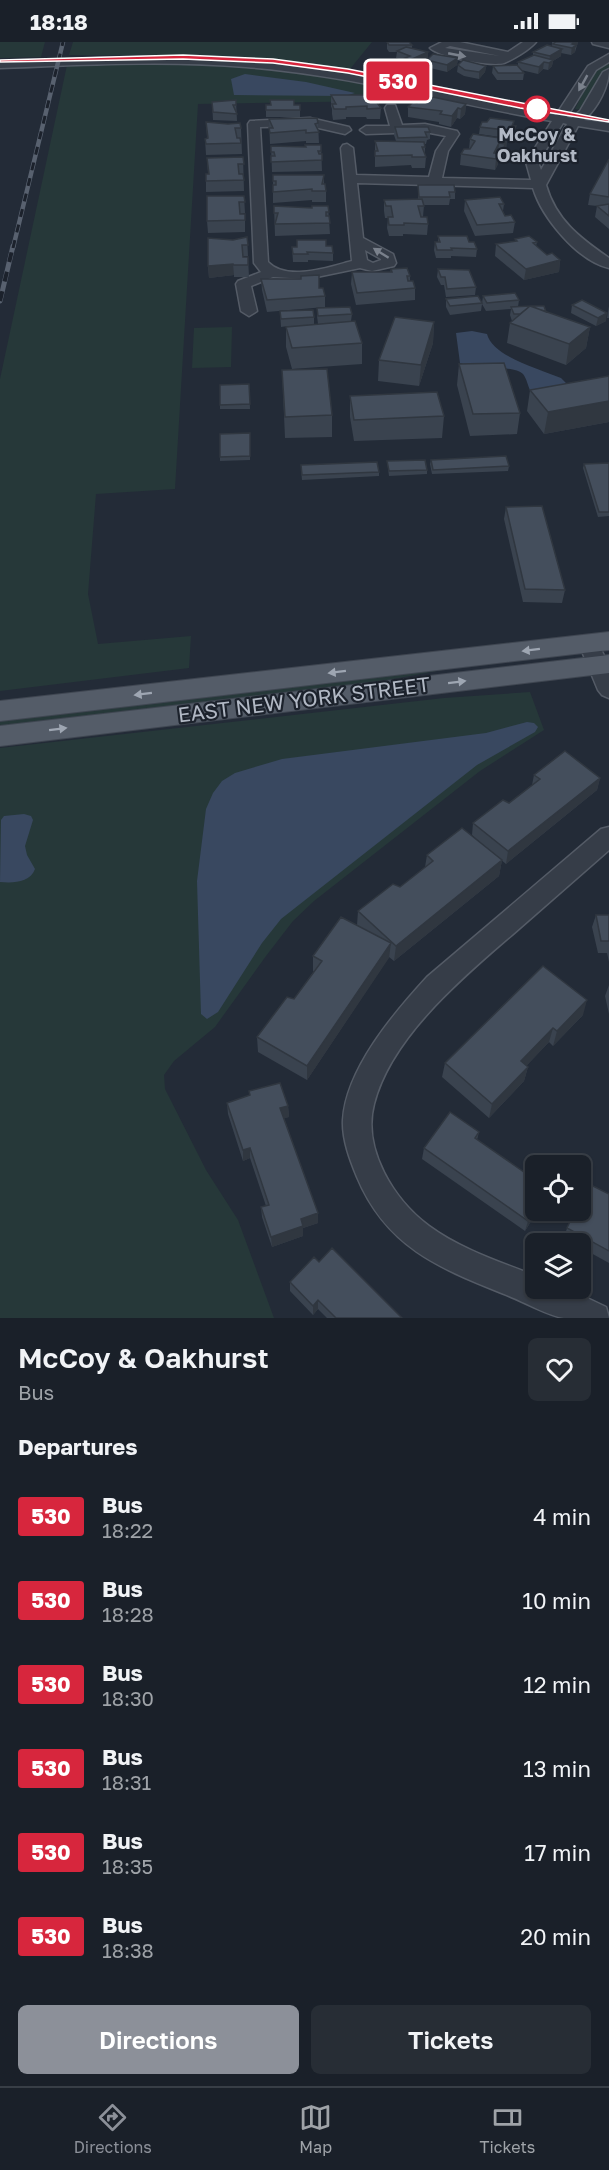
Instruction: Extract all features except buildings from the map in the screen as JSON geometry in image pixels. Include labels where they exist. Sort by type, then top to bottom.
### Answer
[{"type":"main road","name":"EAST NEW YORK STREET","points":[[0,711],[601,654]]},
{"type":"main road","name":"EAST NEW YORK STREET","points":[[0,736],[601,654]]},
{"type":"street","points":[[509,55],[449,43],[437,45],[435,48],[444,52],[499,61],[531,42]]},
{"type":"street","points":[[597,42],[609,45]]},
{"type":"street","points":[[0,60],[177,57],[273,61],[348,71],[559,117]]},
{"type":"street","points":[[609,57],[591,68],[577,94],[559,117],[532,162],[548,209],[557,223],[578,243],[609,264]]},
{"type":"street","points":[[0,65],[188,61],[280,67],[344,76],[559,117],[609,120]]},
{"type":"street","points":[[540,184],[576,119],[585,113],[609,72]]},
{"type":"street","points":[[252,107],[250,126],[252,199],[263,268],[271,273],[284,276],[326,272],[360,263],[379,267],[389,263],[390,260],[357,240]]},
{"type":"street","points":[[391,108],[397,129]]},
{"type":"street","points":[[576,119],[609,127]]},
{"type":"street","points":[[250,126],[310,122],[345,130],[425,128],[453,134],[442,152],[435,180]]},
{"type":"street","points":[[345,130],[342,138],[347,148],[360,263]]},
{"type":"street","points":[[347,148],[368,138],[366,130]]},
{"type":"street","points":[[349,179],[540,184]]},
{"type":"street","points":[[249,311],[243,284],[271,273]]},
{"type":"street","points":[[601,654],[609,690]]},
{"type":"street","points":[[595,1318],[460,1261],[417,1235],[402,1222],[382,1197],[365,1163],[357,1120],[360,1101],[368,1081],[403,1024],[420,1002],[436,985],[609,836]]},
{"type":"shaded area","points":[[0,42],[45,42],[41,57],[0,58]]},
{"type":"shaded area","points":[[73,42],[372,42],[350,69],[237,56],[69,55]]},
{"type":"shaded area","points":[[609,59],[609,67],[581,110],[575,109],[594,71]]},
{"type":"shaded area","points":[[149,63],[268,68],[365,82],[442,100],[198,104],[175,489],[96,494],[88,594],[98,644],[191,636],[189,668],[0,691],[0,379],[67,65]]},
{"type":"shaded area","points":[[232,327],[231,367],[192,368],[194,328]]},
{"type":"shaded area","points":[[453,668],[351,687],[0,727],[0,719]]},
{"type":"shaded area","points":[[530,692],[544,730],[480,771],[314,901],[293,921],[215,1027],[174,1061],[164,1075],[165,1089],[206,1170],[238,1220],[274,1318],[0,1318],[0,748],[444,698]]},
{"type":"water","points":[[245,74],[306,82],[355,93],[345,96],[234,95],[231,79]]},
{"type":"water","points":[[472,331],[487,334],[491,342],[508,356],[561,378],[566,383],[565,386],[531,392],[523,374],[518,371],[460,363],[456,333]]},
{"type":"water","points":[[527,722],[534,723],[538,727],[535,732],[477,765],[281,919],[262,943],[218,1012],[207,1019],[201,1014],[197,881],[206,809],[213,793],[222,781],[235,773],[282,759],[486,733]]},
{"type":"water","points":[[24,814],[31,816],[33,820],[25,846],[35,869],[33,874],[25,880],[0,882],[1,820],[4,816]]},
{"type":"railway","points":[[13,248],[63,42]]},
{"type":"railway","points":[[0,301],[13,246]]},
{"type":"bus line","name":"530","points":[[0,60],[183,57],[273,61],[348,71],[562,114],[609,120]]},
{"type":"place","name":"McCoy & Oakhurst","points":[[537,109]]}]
